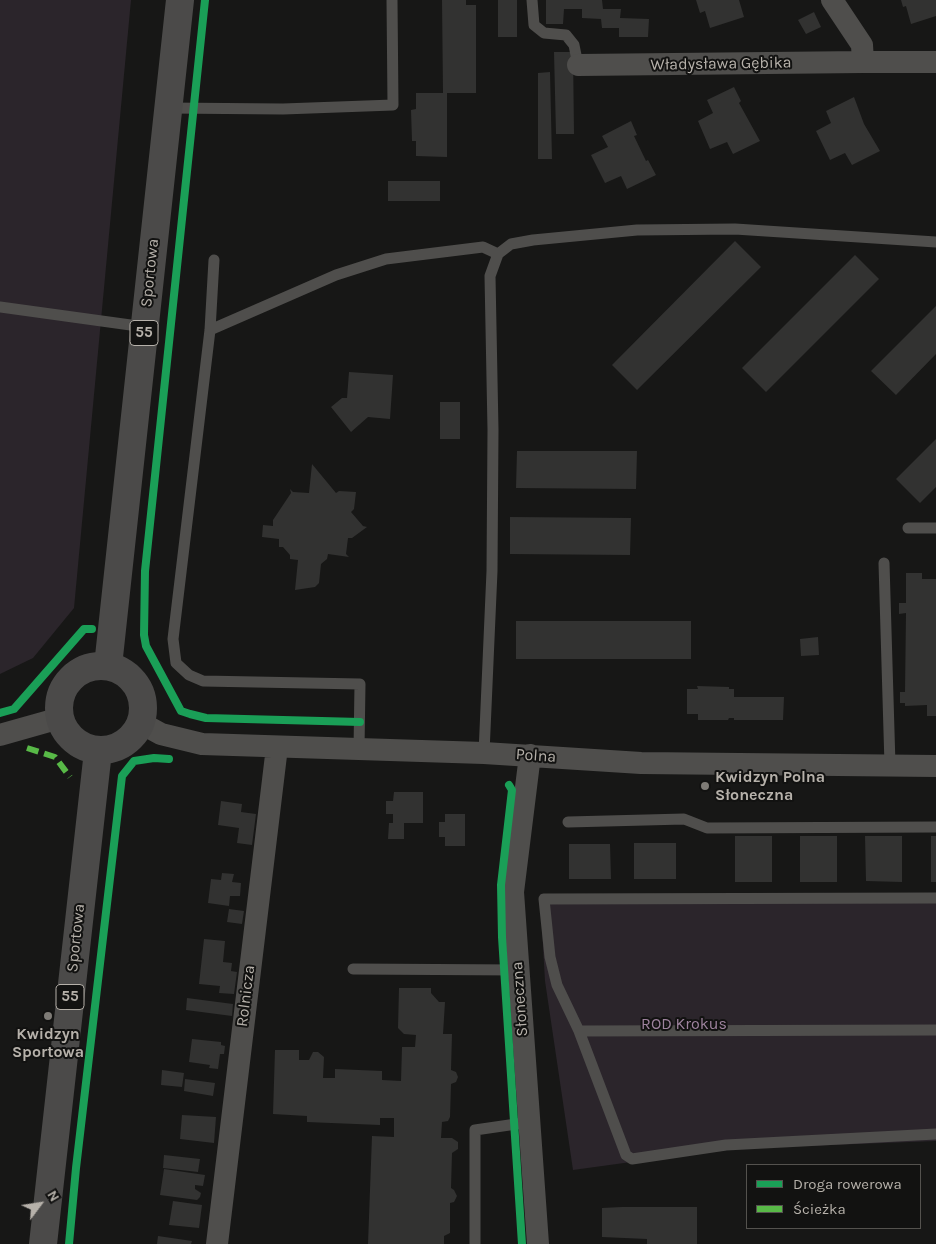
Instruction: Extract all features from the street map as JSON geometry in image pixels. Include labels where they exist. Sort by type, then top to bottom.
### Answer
[{"type":"main road","name":"Sportowa","points":[[108,666],[180,0]]},
{"type":"main road","points":[[97,666],[108,666],[121,671],[132,679],[140,692],[144,706],[141,723],[129,741],[118,748],[98,750],[74,741],[65,730],[60,718],[61,694],[69,681],[81,671],[97,666]]},
{"type":"main road","name":"Sportowa","points":[[43,1244],[98,750]]},
{"type":"street","points":[[832,0],[862,45],[863,62]]},
{"type":"street","name":"Władysława Gębika","points":[[578,65],[936,62]]},
{"type":"street","points":[[0,736],[60,718]]},
{"type":"street","name":"Polna","points":[[141,723],[161,734],[202,744],[276,757],[359,749],[530,755],[688,764],[936,766]]},
{"type":"street","name":"Słoneczna","points":[[530,755],[513,892],[538,1244]]},
{"type":"street","name":"Rolnicza","points":[[217,1244],[276,757]]},
{"type":"lane","points":[[168,108],[283,109],[393,105],[392,0]]},
{"type":"lane","points":[[532,0],[534,25],[544,33],[566,35],[574,44],[578,65]]},
{"type":"lane","points":[[484,753],[492,571],[493,430],[490,276],[498,254],[511,244],[519,242],[637,230],[735,229],[936,242]]},
{"type":"lane","points":[[210,330],[336,275],[386,259],[483,247],[498,254]]},
{"type":"lane","points":[[214,260],[210,330],[174,632],[176,663],[189,675],[203,681],[360,684],[359,749]]},
{"type":"lane","points":[[0,307],[145,327]]},
{"type":"lane","points":[[908,528],[936,528]]},
{"type":"lane","points":[[884,563],[890,765]]},
{"type":"lane","points":[[568,822],[684,819],[707,828],[936,827]]},
{"type":"lane","points":[[936,898],[544,899],[550,958],[558,985],[579,1031],[626,1155],[632,1159],[726,1145],[936,1134]]},
{"type":"lane","points":[[353,968],[518,970]]},
{"type":"lane","points":[[579,1031],[936,1030]]},
{"type":"lane","points":[[475,1244],[475,1130],[530,1122]]},
{"type":"green space","points":[[0,0],[131,0],[74,608],[33,658],[0,674]]},
{"type":"green space","name":"ROD Krokus","points":[[540,894],[936,894],[936,1141],[726,1149],[573,1170],[545,981]]},
{"type":"building","points":[[442,0],[466,0],[466,5],[476,5],[476,93],[447,93],[447,157],[416,156],[416,141],[412,141],[411,110],[416,109],[416,93],[443,93]]},
{"type":"building","points":[[498,0],[517,0],[517,37],[498,37]]},
{"type":"building","points":[[546,0],[602,0],[603,9],[621,9],[620,18],[649,19],[648,37],[619,37],[619,28],[602,28],[601,19],[582,18],[582,9],[564,9],[563,24],[546,24]]},
{"type":"building","points":[[696,0],[739,0],[744,17],[710,28],[705,11],[700,13]]},
{"type":"building","points":[[901,0],[936,0],[936,16],[911,24],[906,6],[903,7]]},
{"type":"building","points":[[814,12],[821,27],[806,34],[798,20]]},
{"type":"building","points":[[554,52],[573,52],[574,134],[556,134]]},
{"type":"building","points":[[550,72],[552,159],[538,159],[538,73]]},
{"type":"building","points":[[734,87],[741,101],[739,103],[760,141],[733,154],[727,142],[710,149],[698,121],[713,113],[707,100]]},
{"type":"building","points":[[854,97],[864,124],[880,151],[852,165],[845,153],[830,160],[816,131],[831,123],[826,111]]},
{"type":"building","points":[[631,121],[637,135],[634,136],[646,161],[648,160],[656,175],[627,189],[621,176],[605,183],[591,155],[608,147],[602,136]]},
{"type":"building","points":[[388,181],[440,181],[440,201],[388,201]]},
{"type":"building","points":[[735,241],[761,267],[637,390],[612,365]]},
{"type":"building","points":[[855,255],[879,279],[766,392],[742,368]]},
{"type":"building","points":[[936,306],[936,354],[896,395],[871,371]]},
{"type":"building","points":[[349,372],[393,375],[390,419],[368,417],[351,432],[331,407],[342,398],[347,398]]},
{"type":"building","points":[[440,402],[460,402],[460,439],[440,439]]},
{"type":"building","points":[[936,439],[936,487],[920,503],[896,479]]},
{"type":"building","points":[[517,451],[637,451],[636,489],[516,488]]},
{"type":"building","points":[[312,464],[336,493],[339,491],[356,492],[354,509],[351,512],[363,526],[367,527],[352,538],[348,538],[346,554],[349,557],[328,554],[327,559],[321,564],[319,583],[315,587],[295,590],[298,560],[290,559],[290,555],[283,547],[279,547],[279,539],[262,537],[263,525],[273,526],[273,520],[291,493],[290,489],[293,492],[309,493]]},
{"type":"building","points":[[510,517],[631,518],[630,555],[510,554]]},
{"type":"building","points":[[906,573],[922,573],[922,579],[936,579],[936,716],[927,716],[927,705],[905,706],[905,703],[900,703],[900,692],[905,692],[906,613],[899,614],[899,603],[906,603]]},
{"type":"building","points":[[516,621],[691,621],[691,659],[516,659]]},
{"type":"building","points":[[818,637],[819,655],[801,656],[800,639]]},
{"type":"building","points":[[697,686],[729,687],[729,689],[734,689],[734,697],[784,697],[783,720],[734,720],[734,718],[729,718],[728,720],[698,720],[698,714],[687,714],[687,689],[698,689]]},
{"type":"building","points":[[394,792],[423,792],[423,823],[404,823],[404,839],[388,839],[389,823],[393,823],[393,814],[386,814],[386,801],[393,801]]},
{"type":"building","points":[[221,801],[242,804],[241,812],[256,814],[252,845],[237,843],[239,828],[218,825]]},
{"type":"building","points":[[445,814],[465,814],[465,846],[445,846],[445,837],[439,837],[439,822],[445,822]]},
{"type":"building","points":[[735,836],[772,836],[772,882],[735,882]]},
{"type":"building","points":[[800,836],[837,836],[837,882],[800,882]]},
{"type":"building","points":[[865,836],[902,836],[902,882],[866,881]]},
{"type":"building","points":[[931,836],[936,836],[936,882],[931,882]]},
{"type":"building","points":[[634,843],[676,843],[676,879],[634,879]]},
{"type":"building","points":[[569,844],[610,844],[611,879],[569,879]]},
{"type":"building","points":[[222,873],[234,874],[232,882],[241,883],[240,896],[230,896],[229,906],[208,903],[211,879],[221,880]]},
{"type":"building","points":[[229,909],[244,911],[242,924],[227,922]]},
{"type":"building","points":[[204,939],[225,941],[223,962],[232,963],[231,971],[237,972],[234,994],[219,993],[220,986],[199,984]]},
{"type":"building","points":[[399,988],[431,988],[431,993],[439,1002],[445,1002],[443,1034],[452,1034],[451,1070],[456,1072],[458,1077],[456,1082],[451,1084],[450,1117],[448,1121],[442,1122],[441,1138],[452,1138],[458,1142],[458,1149],[452,1153],[451,1188],[457,1196],[454,1202],[450,1203],[450,1233],[444,1236],[444,1244],[368,1244],[372,1136],[394,1137],[394,1118],[380,1118],[380,1125],[307,1122],[307,1116],[273,1114],[275,1050],[299,1050],[299,1060],[309,1060],[313,1052],[318,1052],[324,1057],[323,1078],[335,1078],[335,1069],[382,1071],[382,1080],[401,1081],[402,1047],[415,1047],[416,1035],[404,1034],[398,1028]]},
{"type":"building","points":[[187,998],[233,1004],[232,1016],[186,1010]]},
{"type":"building","points":[[192,1039],[221,1042],[221,1045],[225,1046],[224,1054],[220,1054],[218,1069],[209,1068],[210,1065],[189,1062]]},
{"type":"building","points":[[162,1070],[184,1073],[182,1087],[161,1085]]},
{"type":"building","points":[[185,1079],[215,1083],[213,1096],[184,1091]]},
{"type":"building","points":[[182,1115],[216,1117],[214,1143],[180,1139]]},
{"type":"building","points":[[164,1155],[200,1159],[198,1172],[163,1168]]},
{"type":"building","points":[[164,1169],[205,1175],[203,1186],[195,1185],[195,1189],[201,1193],[200,1197],[197,1200],[160,1195]]},
{"type":"building","points":[[173,1201],[202,1205],[199,1228],[169,1225]]},
{"type":"building","points":[[697,1207],[697,1244],[647,1244],[647,1239],[602,1237],[602,1208]]},
{"type":"building","points":[[158,1236],[192,1241],[191,1244],[157,1244]]},
{"type":"marked path","points":[[27,748],[55,757],[70,777]]},
{"type":"cycle path","points":[[205,0],[145,571],[144,635],[146,646],[181,711],[206,718],[360,722]]},
{"type":"cycle path","points":[[0,713],[14,709],[84,629],[92,629]]},
{"type":"cycle path","points":[[69,1244],[76,1168],[122,776],[134,761],[154,758],[169,759]]},
{"type":"cycle path","points":[[509,785],[512,790],[501,885],[502,937],[522,1244]]},
{"type":"place","name":"Kwidzyn Polna Słoneczna","points":[[705,786]]},
{"type":"place","name":"Kwidzyn Sportowa","points":[[48,1016]]}]
